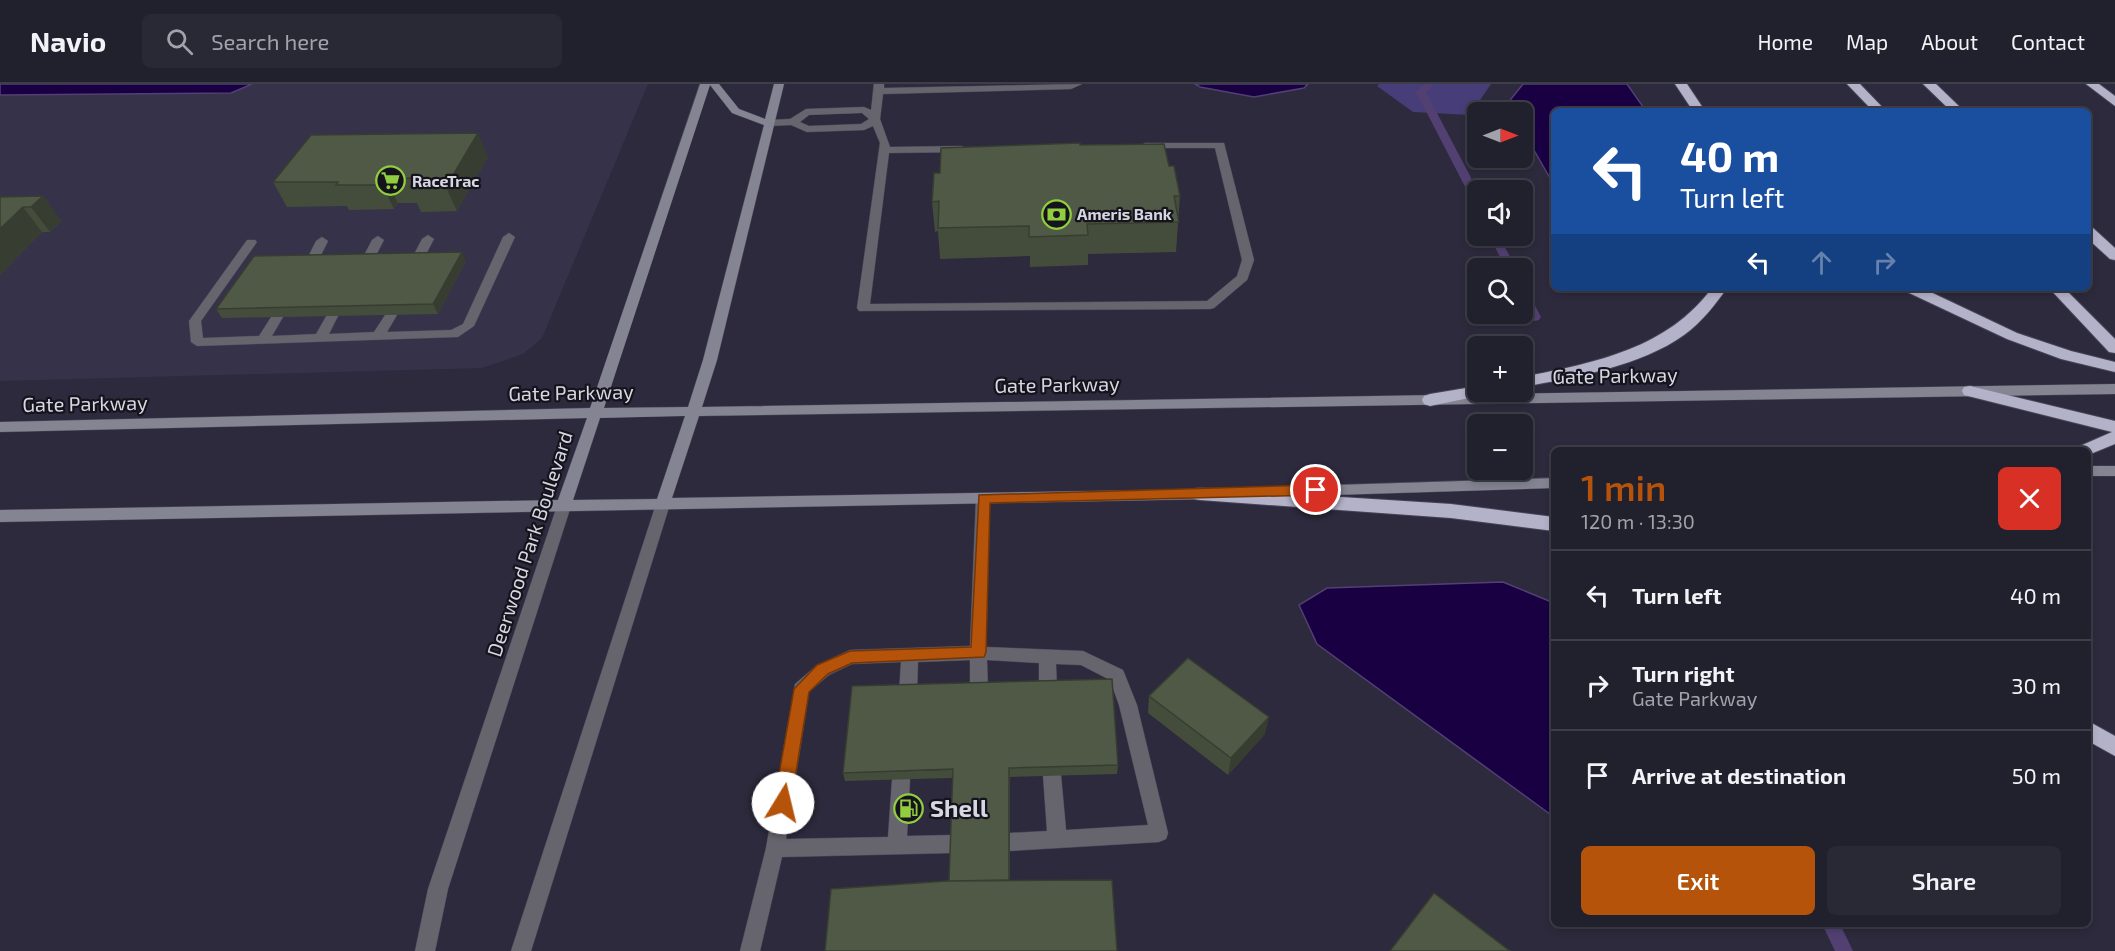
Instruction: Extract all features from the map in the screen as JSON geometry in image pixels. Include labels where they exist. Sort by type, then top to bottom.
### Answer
[{"type":"highway","points":[[1681,84],[1697,108]]},
{"type":"highway","points":[[1853,84],[1877,108]]},
{"type":"highway","points":[[1929,84],[1955,108]]},
{"type":"highway","points":[[2091,84],[2115,102]]},
{"type":"highway","points":[[2096,84],[2115,96]]},
{"type":"highway","points":[[2091,234],[2115,256]]},
{"type":"highway","points":[[1533,379],[1596,365],[1672,337],[1717,291]]},
{"type":"highway","points":[[1916,291],[2012,336],[2067,355],[2115,367]]},
{"type":"highway","points":[[2059,291],[2115,348]]},
{"type":"highway","points":[[1970,392],[2115,427]]},
{"type":"highway","points":[[1430,400],[1467,393]]},
{"type":"highway","points":[[2091,448],[2115,437]]},
{"type":"highway","points":[[1200,494],[1451,511],[1551,524]]},
{"type":"highway","points":[[2091,732],[2115,747]]},
{"type":"main road","name":"Deerwood Park Boulevard","points":[[564,506],[705,84]]},
{"type":"main road","points":[[714,84],[730,108],[746,117],[769,123]]},
{"type":"main road","points":[[663,504],[714,343],[779,84]]},
{"type":"main road","name":"Gate Parkway","points":[[0,427],[596,413],[2115,389]]},
{"type":"main road","points":[[2091,471],[2115,471]]},
{"type":"main road","points":[[0,516],[1200,494],[1551,483]]},
{"type":"street","points":[[769,123],[794,122],[807,129],[864,127],[875,119],[879,88],[1071,86],[1077,84]]},
{"type":"street","points":[[794,122],[807,112],[864,110],[875,119],[885,143],[863,308],[1210,305],[1242,277],[1248,260],[1220,145],[1136,146]]},
{"type":"street","points":[[884,150],[980,149]]},
{"type":"street","points":[[251,242],[195,321],[197,342],[453,334],[468,326],[509,237]]},
{"type":"street","points":[[416,262],[428,239]]},
{"type":"street","points":[[366,263],[378,240]]},
{"type":"street","points":[[310,264],[322,241]]},
{"type":"street","points":[[378,337],[391,315]]},
{"type":"street","points":[[320,339],[332,316]]},
{"type":"street","points":[[263,340],[277,317]]},
{"type":"street","points":[[979,691],[978,652],[983,498]]},
{"type":"street","points":[[521,951],[663,504]]},
{"type":"street","name":"Deerwood Park Boulevard","points":[[424,951],[438,889],[564,506]]},
{"type":"street","points":[[750,951],[775,848],[801,689],[823,670],[850,657],[978,652],[1083,658],[1117,675],[1128,705],[1159,833],[1009,842]]},
{"type":"street","points":[[908,693],[910,655]]},
{"type":"street","points":[[1047,656],[1048,689]]},
{"type":"street","points":[[1052,775],[1057,839]]},
{"type":"street","points":[[897,845],[901,780]]},
{"type":"street","points":[[775,848],[952,844]]},
{"type":"shaded area","points":[[0,84],[648,84],[542,338],[523,354],[482,368],[0,381]]},
{"type":"shaded area","points":[[0,84],[252,84],[231,93],[0,95]]},
{"type":"shaded area","points":[[1195,84],[1308,84],[1304,88],[1254,97],[1200,87]]},
{"type":"shaded area","points":[[1379,84],[1491,84],[1479,102],[1467,102],[1467,115],[1413,112],[1377,86]]},
{"type":"shaded area","points":[[1523,84],[1627,84],[1644,108],[1551,108],[1551,180],[1533,148],[1533,102],[1509,102]]},
{"type":"shaded area","points":[[1503,582],[1551,602],[1551,815],[1317,644],[1299,605],[1327,588]]},
{"type":"building","points":[[478,133],[446,187],[410,187],[415,178],[386,179],[382,185],[273,182],[311,135]]},
{"type":"building","name":"Ameris Bank","points":[[1080,143],[1080,145],[1164,144],[1169,166],[1174,166],[1180,196],[1174,196],[1179,222],[1087,224],[1088,235],[1029,237],[1029,226],[938,228],[939,201],[932,202],[934,173],[940,173],[941,148]]},
{"type":"building","points":[[43,196],[31,207],[23,207],[0,229],[0,197]]},
{"type":"building","points":[[462,252],[433,304],[216,309],[254,256]]},
{"type":"building","points":[[1188,658],[1269,717],[1231,758],[1149,696]]},
{"type":"building","points":[[1112,679],[1118,765],[1009,768],[1009,880],[949,881],[953,769],[843,773],[852,686]]},
{"type":"building","points":[[1112,880],[1117,951],[825,951],[831,889],[947,881]]},
{"type":"building","points":[[1434,893],[1510,951],[1390,951]]},
{"type":"waterway","points":[[1430,84],[1421,92],[1467,181]]},
{"type":"waterway","points":[[1499,246],[1506,258]]},
{"type":"waterway","points":[[1533,313],[1535,317]]},
{"type":"waterway","points":[[1832,927],[1844,951]]},
{"type":"place","name":"RaceTrac","points":[[391,181]]},
{"type":"place","name":"Ameris Bank","points":[[1056,214]]},
{"type":"place","name":"Shell","points":[[909,809]]},
{"type":"route","points":[[783,803],[801,689],[823,670],[850,657],[978,652],[983,498],[1316,490]]}]
